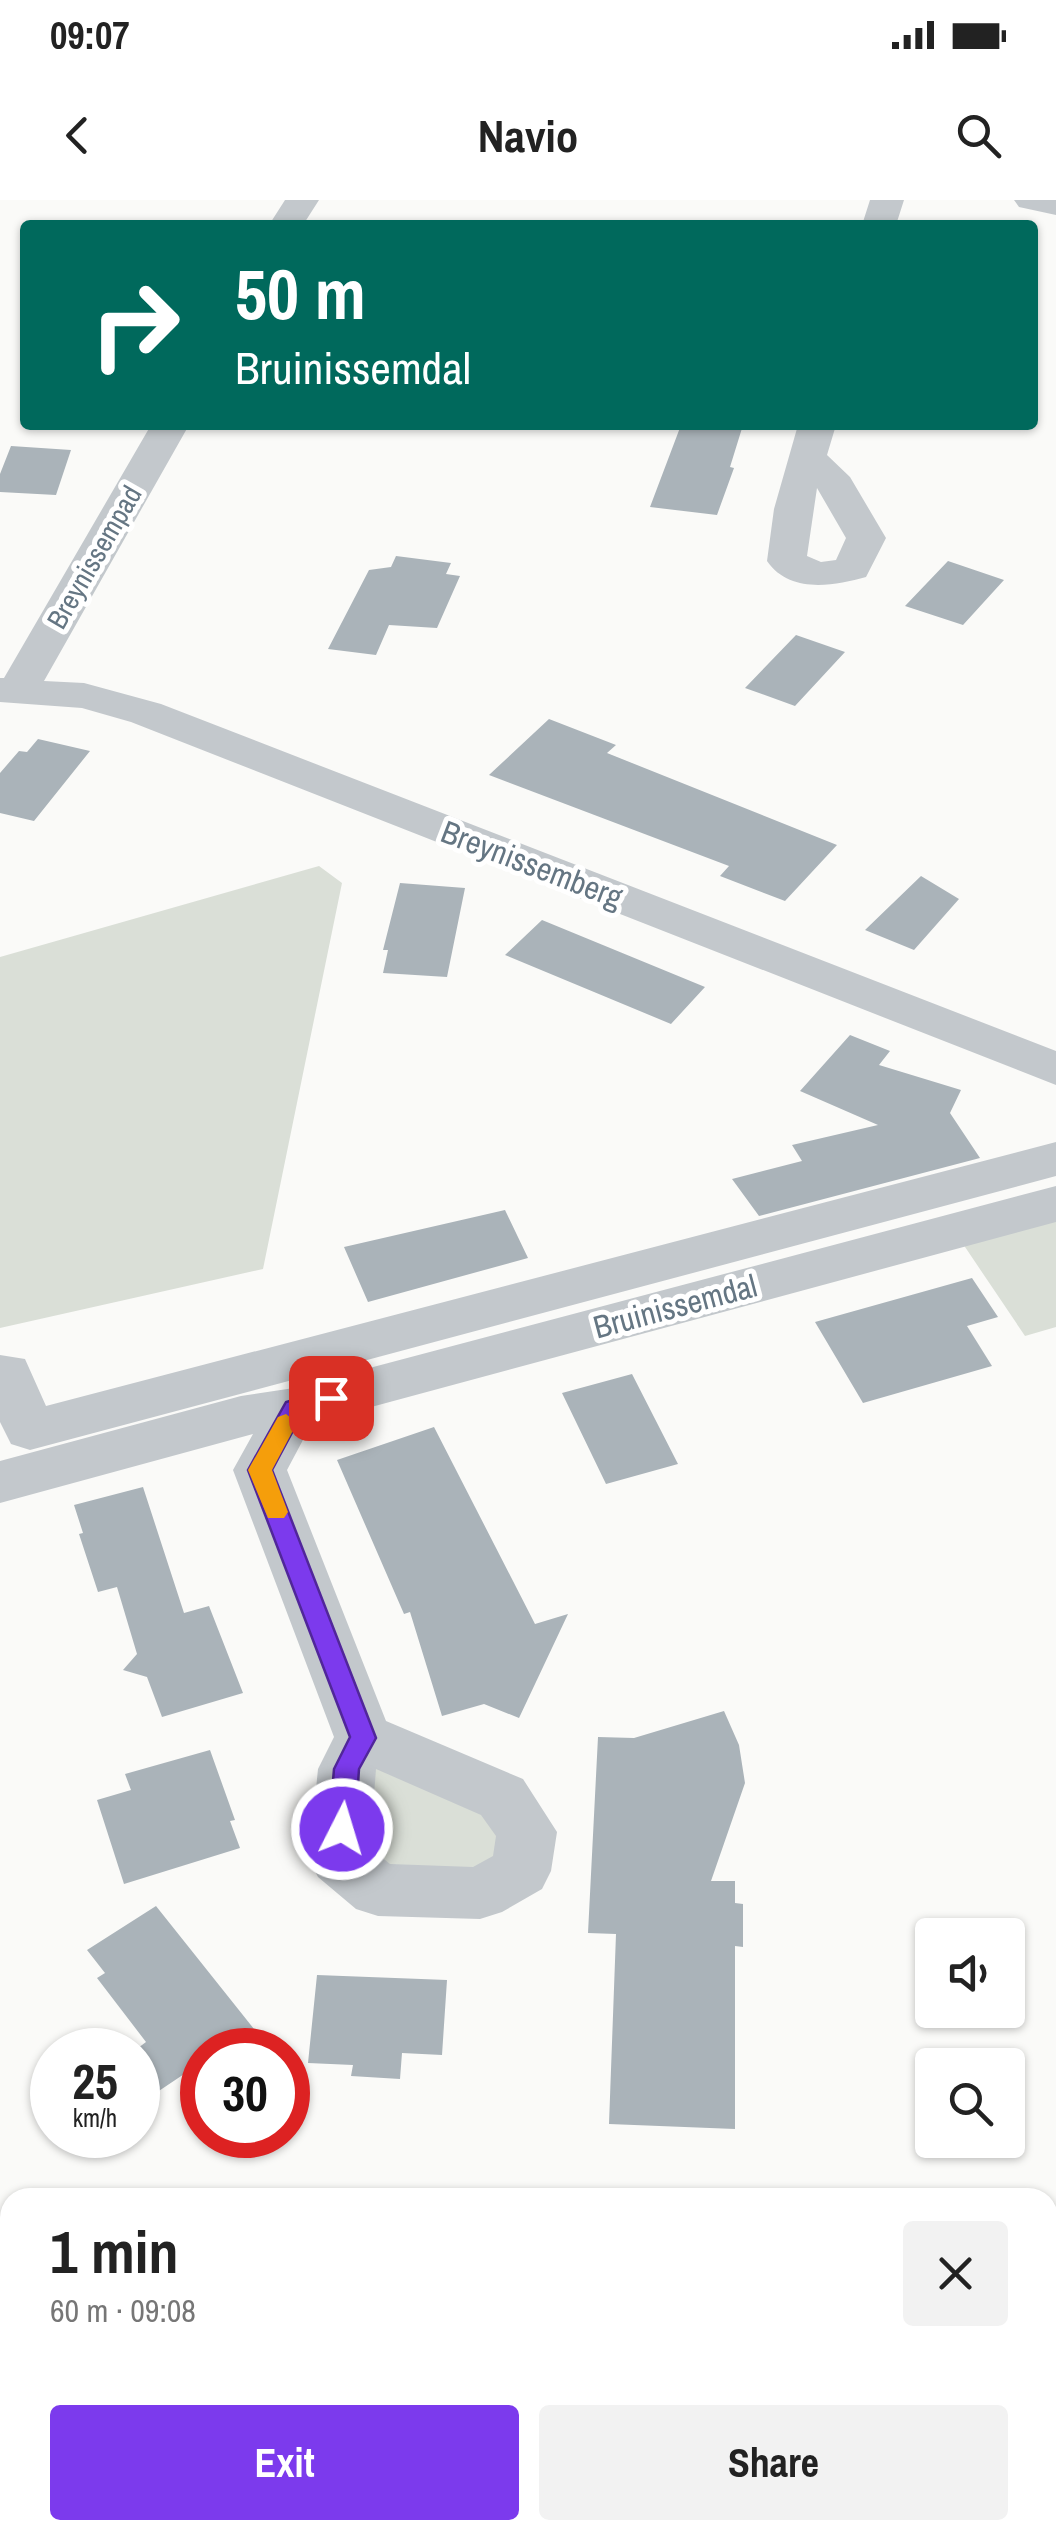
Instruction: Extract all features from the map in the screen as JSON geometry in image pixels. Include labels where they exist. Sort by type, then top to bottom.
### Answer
[{"type":"street","points":[[1032,200],[1056,205]]},
{"type":"street","name":"Breynissempad","points":[[9,690],[167,430]]},
{"type":"street","name":"Breynissemberg","points":[[9,690],[84,696],[146,714],[1056,1069]]},
{"type":"street","points":[[6,1373],[30,1430],[1056,1158]]},
{"type":"street","name":"Bruinissemdal","points":[[0,1482],[241,1416],[294,1408],[1056,1204]]},
{"type":"street","points":[[294,1408],[260,1470],[363,1738]]},
{"type":"shaded area","points":[[319,866],[342,883],[263,1269],[0,1328],[0,957]]},
{"type":"shaded area","points":[[1056,1216],[1056,1327],[1025,1336],[961,1241]]},
{"type":"shaded area","points":[[363,1737],[502,1797],[521,1871],[378,1890],[347,1769]]},
{"type":"building","points":[[679,430],[741,430],[730,467],[734,468],[717,515],[650,507]]},
{"type":"building","points":[[11,446],[71,450],[56,495],[0,492],[0,474]]},
{"type":"building","points":[[396,556],[451,563],[446,574],[460,576],[437,628],[389,625],[376,655],[328,649],[369,570],[391,567]]},
{"type":"building","points":[[948,561],[1004,580],[963,625],[905,606]]},
{"type":"building","points":[[796,635],[845,652],[795,706],[745,688]]},
{"type":"building","points":[[549,719],[616,745],[607,753],[837,845],[785,901],[720,876],[729,866],[489,775]]},
{"type":"building","points":[[38,739],[90,751],[34,821],[0,813],[0,773],[19,751],[27,752]]},
{"type":"building","points":[[921,876],[959,899],[914,950],[865,930]]},
{"type":"building","points":[[400,883],[465,888],[447,977],[383,973],[388,950],[383,950]]},
{"type":"building","points":[[542,920],[705,987],[671,1024],[505,955]]},
{"type":"building","points":[[850,1035],[890,1051],[879,1065],[961,1090],[950,1113],[980,1158],[759,1216],[732,1179],[802,1161],[792,1145],[878,1125],[800,1091]]},
{"type":"building","points":[[505,1210],[528,1258],[368,1302],[344,1247]]},
{"type":"building","points":[[972,1278],[998,1317],[967,1326],[992,1366],[863,1403],[815,1322]]},
{"type":"building","points":[[632,1374],[678,1464],[606,1484],[562,1393]]},
{"type":"building","points":[[434,1427],[535,1624],[568,1614],[519,1718],[484,1704],[442,1716],[410,1612],[404,1614],[337,1460]]},
{"type":"building","points":[[143,1487],[184,1613],[209,1606],[243,1693],[162,1717],[147,1677],[123,1670],[137,1654],[117,1587],[98,1592],[74,1505]]},
{"type":"building","points":[[724,1711],[739,1745],[745,1783],[711,1881],[735,1881],[735,1903],[743,1904],[743,1947],[735,1946],[735,2129],[609,2124],[616,1934],[588,1933],[598,1737],[634,1738]]},
{"type":"building","points":[[210,1750],[235,1820],[230,1821],[240,1848],[124,1884],[97,1800],[131,1790],[125,1774]]},
{"type":"building","points":[[156,1906],[253,2028],[180,2028],[180,2077],[160,2090],[160,2028],[135,2028],[97,1978],[105,1973],[87,1950]]},
{"type":"building","points":[[317,1975],[447,1980],[442,2055],[402,2053],[400,2079],[351,2076],[353,2065],[310,2063]]},
{"type":"slow traffic","points":[[276,1512],[260,1470],[286,1423]]},
{"type":"route","points":[[331,1398],[294,1408],[260,1470],[363,1738],[347,1769],[342,1829]]}]
